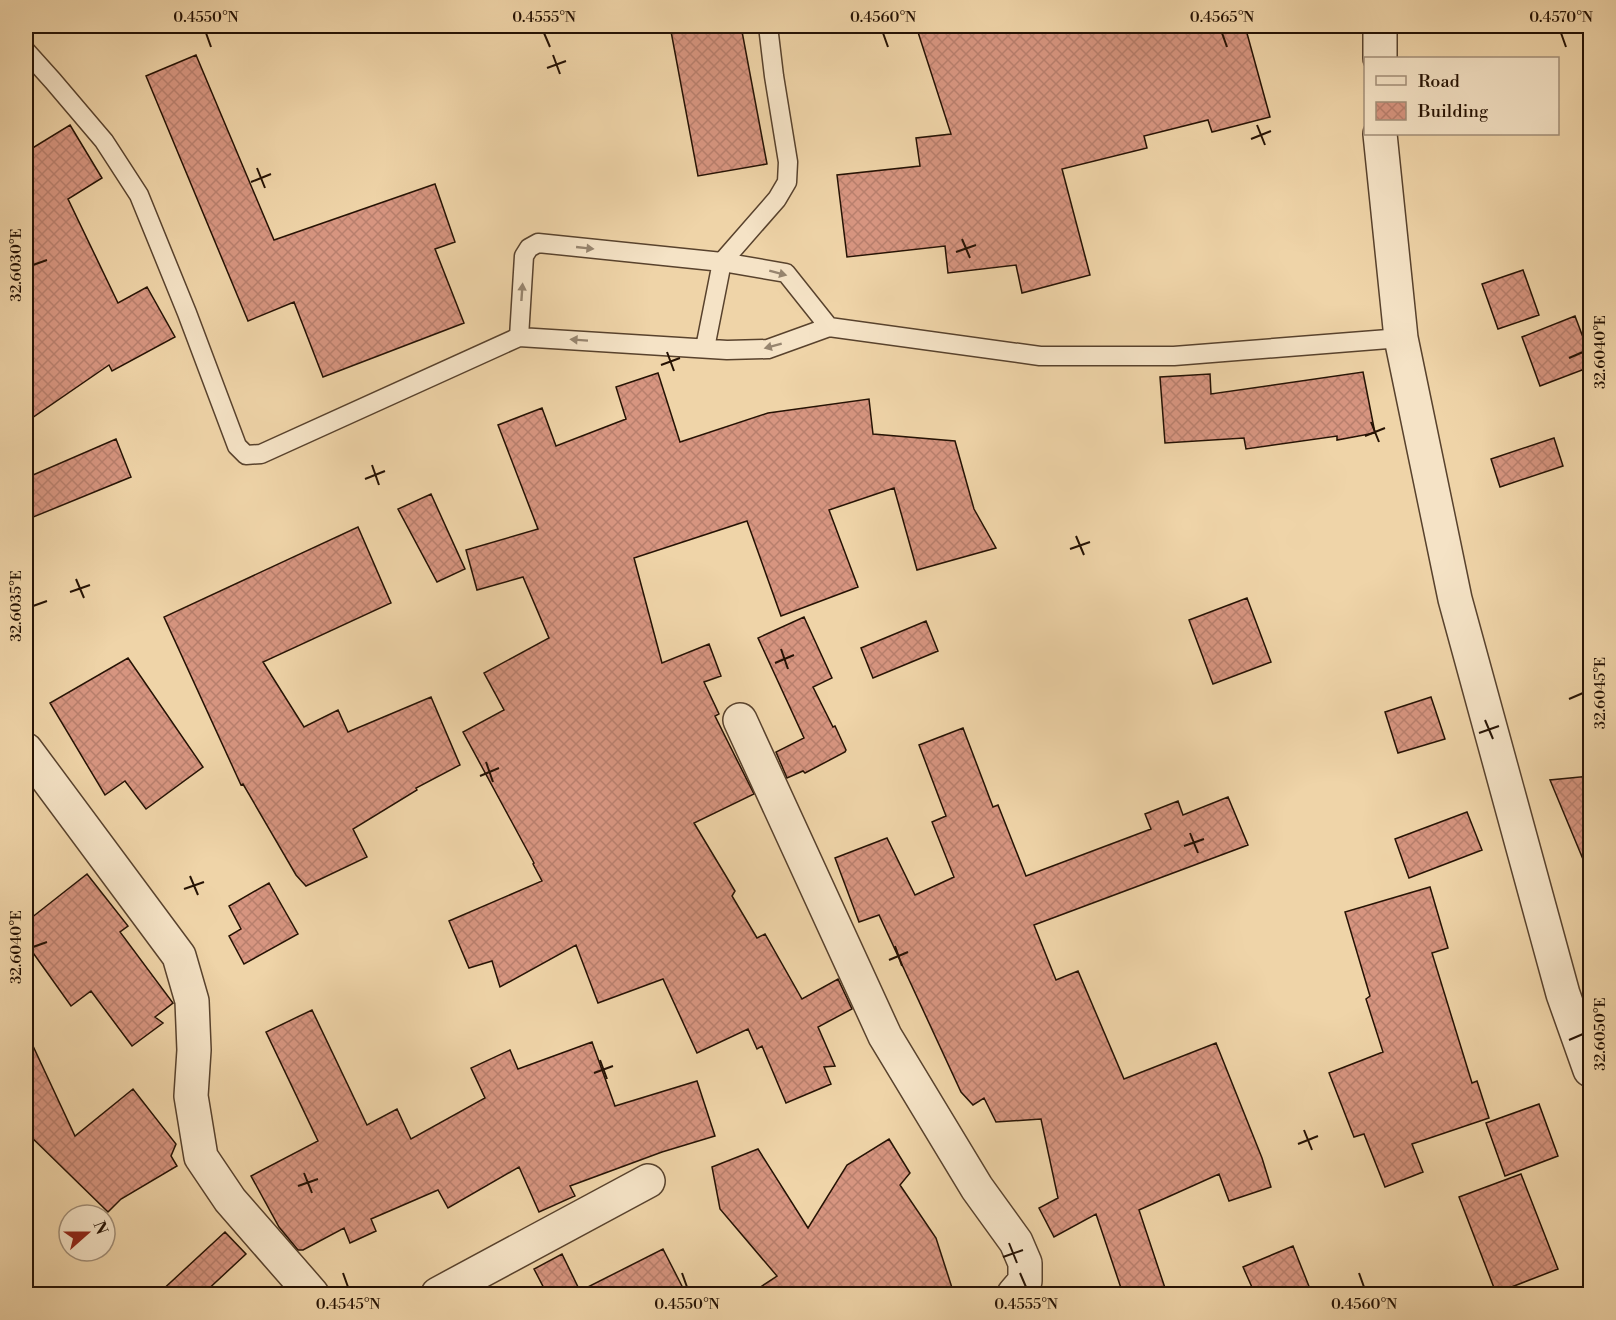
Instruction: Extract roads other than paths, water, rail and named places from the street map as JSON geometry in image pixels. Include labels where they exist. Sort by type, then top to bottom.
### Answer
[{"type":"street","points":[[1380,26],[1380,57]]},
{"type":"street","points":[[1380,135],[1401,338],[1455,598],[1563,994],[1590,1070]]},
{"type":"street","points":[[740,720],[885,1036],[977,1188],[1016,1242],[1025,1263],[1025,1281],[1014,1294]]},
{"type":"street","points":[[26,750],[179,956],[192,1001],[194,1050],[191,1095],[201,1157],[230,1200],[312,1294]]},
{"type":"street","points":[[438,1294],[648,1181]]},
{"type":"lane","points":[[705,348],[722,262],[777,199],[787,182],[788,162],[768,26]]},
{"type":"lane","points":[[26,51],[104,141],[139,195],[237,446],[246,455],[261,454],[519,337],[705,348],[768,349],[829,327],[1040,356],[1174,356],[1401,338]]},
{"type":"lane","points":[[519,337],[524,256],[529,248],[538,243],[722,262],[786,273],[829,327]]}]
